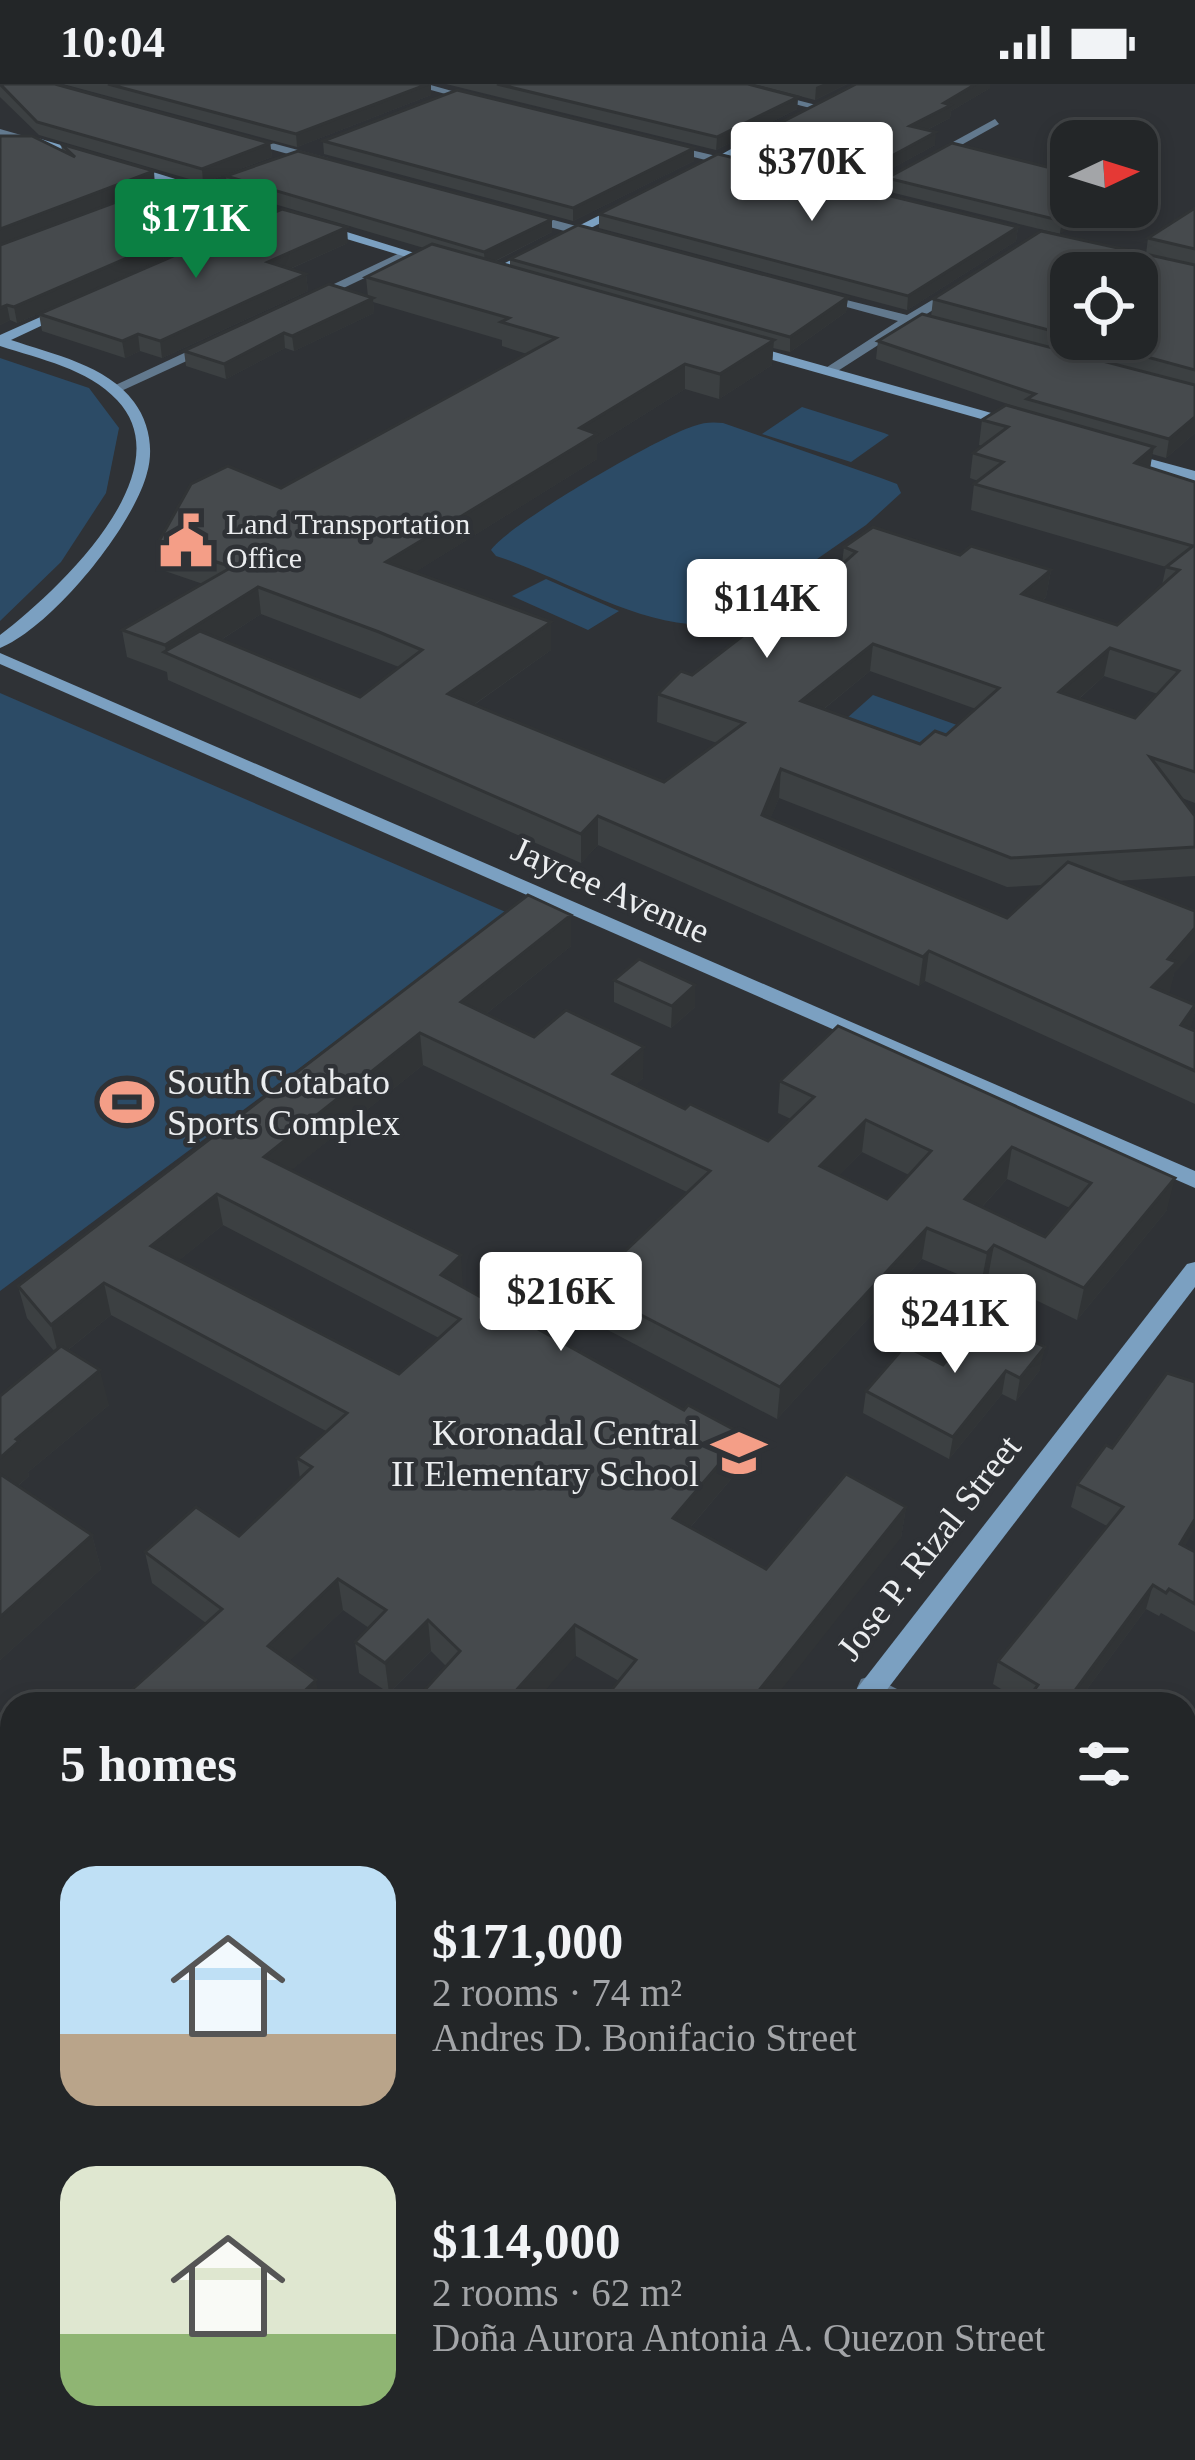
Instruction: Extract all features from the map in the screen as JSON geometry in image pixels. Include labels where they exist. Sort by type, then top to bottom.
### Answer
[{"type":"street","points":[[414,84],[499,106]]},
{"type":"street","points":[[721,84],[818,106]]},
{"type":"street","points":[[434,103],[455,94]]},
{"type":"street","points":[[799,116],[834,99]]},
{"type":"street","points":[[864,194],[994,122]]},
{"type":"street","points":[[679,180],[780,126]]},
{"type":"street","points":[[0,131],[96,159]]},
{"type":"street","points":[[237,137],[350,167]]},
{"type":"street","points":[[0,144],[24,139]]},
{"type":"street","points":[[653,144],[760,170]]},
{"type":"street","points":[[285,162],[326,146]]},
{"type":"street","points":[[118,166],[508,282]]},
{"type":"street","points":[[202,192],[264,169]]},
{"type":"street","points":[[160,194],[182,185]]},
{"type":"street","points":[[843,189],[885,200]]},
{"type":"street","points":[[486,276],[638,200]]},
{"type":"street","points":[[509,212],[621,243]]},
{"type":"street","points":[[259,225],[281,216]]},
{"type":"street","points":[[300,304],[409,254]]},
{"type":"street","points":[[828,371],[982,273]]},
{"type":"street","points":[[799,290],[953,332]]},
{"type":"street","points":[[0,340],[86,302]]},
{"type":"street","points":[[0,340],[114,389],[131,406],[143,453],[136,482],[110,536],[75,581],[0,643]]},
{"type":"street","points":[[114,389],[217,342]]},
{"type":"street","points":[[736,346],[1034,430]]},
{"type":"street","points":[[1103,450],[1195,476]]},
{"type":"street","name":"Jaycee Avenue","points":[[0,658],[1195,1180]]},
{"type":"street","name":"Jose P. Rizal Street","points":[[868,1692],[1195,1270]]},
{"type":"shaded area","points":[[0,358],[89,388],[119,428],[106,493],[61,562],[0,621]]},
{"type":"shaded area","points":[[802,407],[889,435],[851,462],[762,434]]},
{"type":"shaded area","points":[[723,423],[897,484],[901,493],[866,525],[728,621],[701,625],[672,622],[611,604],[491,550],[525,521],[620,463],[694,426]]},
{"type":"shaded area","points":[[546,579],[619,611],[588,630],[512,596]]},
{"type":"shaded area","name":"South Cotabato Sports Complex","points":[[0,693],[508,913],[0,1291]]},
{"type":"shaded area","points":[[873,695],[957,725],[905,774],[828,735]]},
{"type":"building","points":[[0,84],[55,84],[270,143],[202,169],[37,122]]},
{"type":"building","points":[[108,84],[428,84],[296,134]]},
{"type":"building","points":[[497,84],[748,84],[798,97],[717,137]]},
{"type":"building","points":[[856,84],[976,84],[944,103],[951,105],[910,126],[936,132],[862,172],[741,143]]},
{"type":"building","points":[[457,90],[694,148],[573,208],[323,141]]},
{"type":"building","points":[[0,136],[32,136],[75,157],[61,144],[154,171],[0,229]]},
{"type":"building","points":[[952,143],[1050,168],[1050,218],[887,178]]},
{"type":"building","points":[[298,151],[552,219],[484,252],[226,176]]},
{"type":"building","points":[[718,154],[1018,227],[908,296],[599,214]]},
{"type":"building","points":[[178,179],[256,202],[14,307],[0,308],[0,245]]},
{"type":"building","points":[[1195,208],[1195,249],[1148,238]]},
{"type":"building","points":[[282,209],[347,227],[268,262],[306,274],[160,341],[138,334],[122,341],[39,314]]},
{"type":"building","points":[[578,225],[848,297],[790,337],[510,259]]},
{"type":"building","points":[[1041,231],[1136,252],[1050,252],[1050,330],[933,299]]},
{"type":"building","points":[[432,244],[774,340],[720,374],[685,364],[580,428],[597,434],[386,562],[551,622],[448,694],[664,782],[744,723],[658,694],[681,671],[692,675],[749,631],[763,635],[856,552],[844,547],[873,527],[960,555],[971,546],[1051,570],[1022,594],[1117,625],[1179,570],[1166,567],[1193,546],[974,484],[1003,462],[973,453],[1008,427],[982,420],[1006,405],[1154,447],[1135,463],[1195,482],[1195,772],[1150,757],[1195,816],[1195,847],[1011,858],[781,769],[762,815],[1007,918],[1068,862],[1195,911],[1195,928],[1168,959],[1177,962],[1152,987],[1195,1005],[1181,1025],[1195,1031],[1195,1071],[929,951],[923,957],[598,816],[581,834],[164,652],[200,631],[360,697],[422,650],[379,632],[258,587],[165,645],[122,630],[232,567],[158,543],[191,484],[228,466],[281,488],[556,338],[501,322],[509,318],[366,277]],"holes":[[[873,644],[999,688],[946,735],[935,731],[920,744],[801,701]],[[1110,648],[1179,671],[1135,718],[1059,692]]]},
{"type":"building","points":[[1158,257],[1195,265],[1195,370],[1158,360]]},
{"type":"building","points":[[329,284],[373,298],[292,336],[284,333],[224,364],[184,351]]},
{"type":"building","points":[[922,314],[1050,347],[1050,360],[1099,360],[1195,385],[1195,417],[1169,439],[1027,399],[1035,394],[878,341]]},
{"type":"building","points":[[528,895],[571,915],[461,1002],[534,1037],[566,1010],[644,1047],[613,1074],[685,1109],[690,1104],[768,1141],[814,1097],[780,1081],[838,1026],[1175,1178],[1084,1288],[994,1245],[987,1253],[927,1228],[780,1387],[587,1287],[710,1171],[420,1033],[264,1157],[461,1255],[441,1275],[684,1410],[688,1405],[744,1435],[673,1518],[766,1569],[846,1474],[906,1507],[758,1692],[610,1692],[636,1660],[575,1625],[515,1692],[423,1692],[460,1651],[428,1620],[385,1663],[355,1642],[386,1610],[338,1579],[268,1646],[316,1680],[304,1692],[129,1692],[222,1609],[145,1552],[196,1507],[239,1536],[312,1467],[297,1458],[347,1413],[104,1283],[51,1325],[18,1286]],"holes":[[[866,1120],[931,1151],[887,1199],[820,1166]],[[1012,1147],[1091,1183],[1045,1237],[965,1199]],[[217,1194],[460,1319],[399,1374],[151,1246]]]},
{"type":"building","points":[[639,959],[695,985],[672,1006],[614,980]]},
{"type":"building","points":[[983,1317],[1045,1347],[1020,1378],[1006,1371],[953,1437],[866,1391],[905,1346],[943,1365]]},
{"type":"building","points":[[61,1346],[100,1370],[16,1439],[19,1441],[0,1458],[0,1396]]},
{"type":"building","points":[[1167,1373],[1195,1382],[1195,1519],[1180,1544],[1195,1552],[1195,1604],[1153,1585],[1074,1692],[1033,1692],[1038,1685],[998,1661],[1123,1507],[1077,1484],[1106,1445],[1112,1448]]},
{"type":"building","points":[[0,1474],[92,1535],[0,1617]]},
{"type":"place","name":"Land Transportation Office","points":[[186,541]]},
{"type":"place","name":"South Cotabato Sports Complex","points":[[127,1102]]},
{"type":"place","name":"Koronadal Central II Elementary School","points":[[739,1453]]}]
